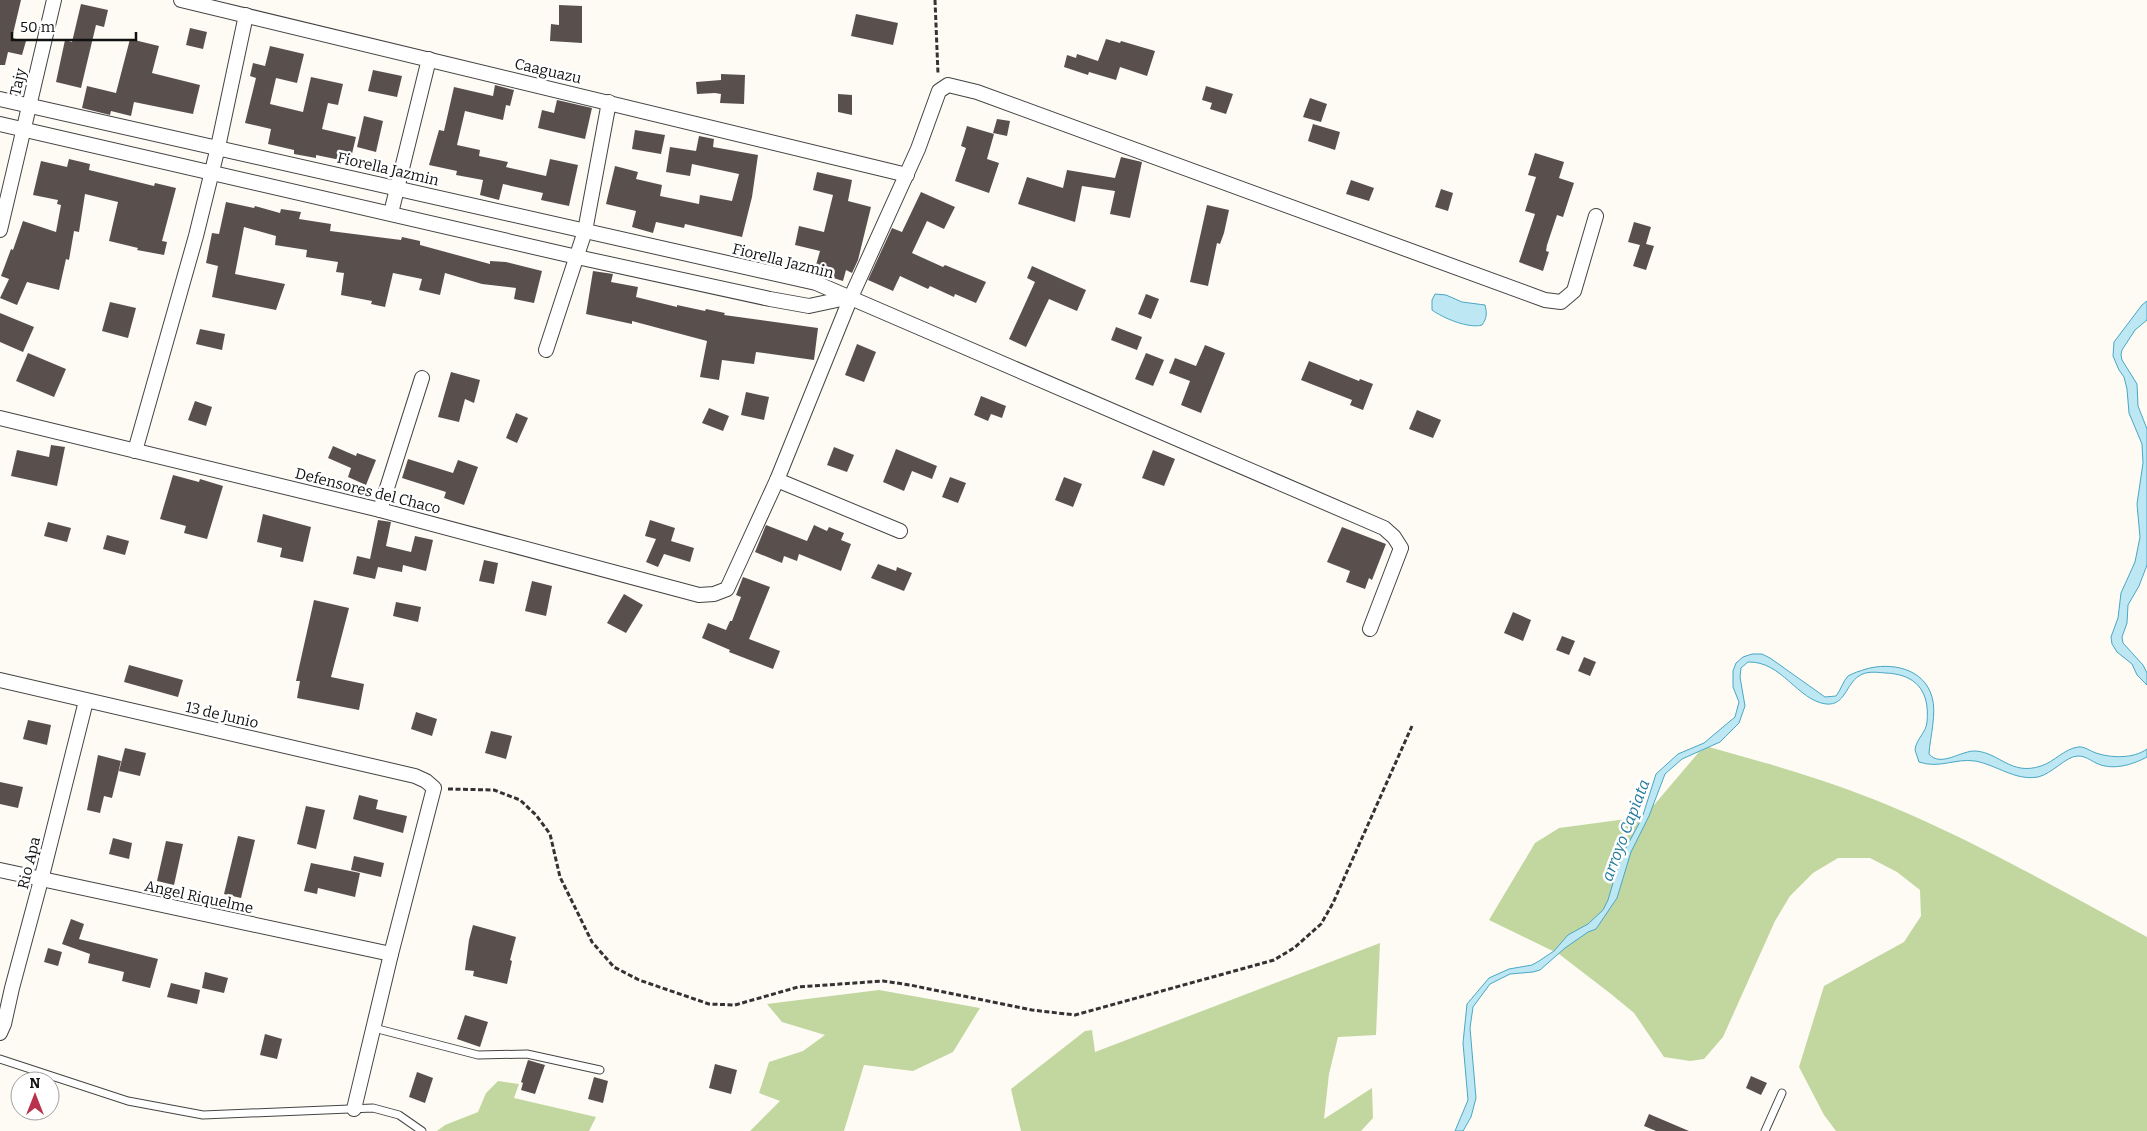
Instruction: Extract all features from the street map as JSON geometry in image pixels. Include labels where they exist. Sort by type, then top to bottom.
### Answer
[{"type":"street","name":"Tajy","points":[[0,230],[54,0]]},
{"type":"street","name":"Caaguazu","points":[[181,0],[907,175]]},
{"type":"street","points":[[135,451],[196,236],[218,147],[246,15]]},
{"type":"street","points":[[391,213],[429,59]]},
{"type":"street","points":[[900,531],[777,480],[851,298],[918,149],[939,91],[948,85],[978,92],[1545,300],[1561,302],[1574,291],[1596,216]]},
{"type":"street","name":"Fiorella Jazmin","points":[[0,99],[585,230],[816,284],[851,298]]},
{"type":"street","points":[[546,350],[585,230],[609,102]]},
{"type":"street","name":"Fiorella Jazmin","points":[[0,124],[577,257],[808,306],[851,298]]},
{"type":"street","points":[[851,298],[1384,528],[1394,537],[1401,548],[1370,629]]},
{"type":"street","points":[[380,510],[422,378]]},
{"type":"street","name":"Defensores del Chaco","points":[[0,418],[380,510],[699,594],[714,594],[726,589],[777,480]]},
{"type":"street","name":"13 de Junio","points":[[0,680],[415,776],[426,780],[434,788]]},
{"type":"street","name":"Rio Apa","points":[[0,1033],[4,1024],[86,701]]},
{"type":"street","points":[[354,1109],[391,954],[434,788]]},
{"type":"street","name":"Angel Riquelme","points":[[0,870],[391,954]]},
{"type":"lane","points":[[374,1028],[478,1055],[527,1054],[600,1070]]},
{"type":"lane","points":[[0,1059],[128,1101],[176,1112],[203,1115],[373,1108],[399,1116],[422,1131]]},
{"type":"lane","points":[[1765,1131],[1782,1093]]},
{"type":"path","points":[[934,0],[939,91]]},
{"type":"path","points":[[434,788],[494,790],[520,800],[536,815],[550,834],[560,877],[592,942],[614,966],[639,980],[709,1004],[735,1005],[798,986],[882,981],[1032,1010],[1075,1014],[1274,960],[1294,948],[1321,924],[1333,903],[1412,726]]},
{"type":"green space","points":[[1709,747],[1823,781],[1923,820],[2052,885],[2147,937],[2147,1131],[1836,1131],[1824,1115],[1799,1067],[1824,986],[1904,942],[1921,916],[1920,890],[1897,872],[1870,858],[1838,858],[1813,873],[1790,896],[1775,921],[1723,1037],[1704,1059],[1690,1061],[1664,1057],[1634,1013],[1611,994],[1559,954],[1489,920],[1535,843],[1559,828],[1649,816],[1650,806],[1654,805],[1699,752]]},
{"type":"green space","points":[[1380,943],[1376,1035],[1338,1037],[1329,1074],[1324,1119],[1372,1088],[1373,1118],[1361,1131],[1021,1131],[1011,1089],[1085,1031],[1092,1030],[1095,1052]]},
{"type":"green space","points":[[879,990],[980,1008],[953,1052],[913,1071],[864,1065],[844,1131],[750,1131],[780,1101],[759,1093],[769,1062],[803,1051],[825,1035],[782,1022],[767,1004]]},
{"type":"green space","points":[[498,1081],[519,1084],[514,1098],[596,1117],[589,1131],[437,1131],[445,1125],[478,1112],[486,1093]]},
{"type":"water","points":[[1435,294],[1446,295],[1462,302],[1485,305],[1486,315],[1484,322],[1482,325],[1477,326],[1463,324],[1437,313],[1432,310],[1432,300]]},
{"type":"water","points":[[2147,301],[2147,320],[2135,330],[2122,350],[2121,355],[2122,360],[2137,384],[2138,406],[2147,429],[2147,565],[2139,586],[2128,605],[2127,623],[2122,637],[2123,643],[2143,665],[2147,673],[2147,685],[2137,675],[2132,664],[2117,652],[2112,644],[2111,637],[2118,618],[2121,593],[2135,562],[2140,537],[2137,504],[2143,463],[2142,444],[2129,413],[2124,377],[2113,356],[2114,342]]},
{"type":"water","points":[[1752,654],[1762,654],[1770,658],[1825,697],[1836,696],[1848,676],[1866,669],[1886,666],[1896,667],[1914,674],[1922,679],[1932,697],[1934,718],[1929,754],[1934,758],[1945,759],[1976,751],[2014,766],[2031,768],[2046,764],[2068,750],[2080,747],[2102,755],[2115,757],[2135,755],[2147,749],[2147,757],[2128,765],[2109,767],[2078,756],[2073,757],[2043,775],[2030,778],[2014,775],[1983,763],[1968,760],[1927,764],[1919,762],[1915,750],[1926,726],[1927,711],[1923,693],[1913,681],[1896,674],[1865,673],[1855,680],[1837,702],[1826,704],[1806,696],[1770,668],[1760,663],[1748,662],[1741,668],[1740,677],[1745,706],[1739,723],[1720,742],[1682,759],[1665,774],[1649,816],[1631,852],[1617,898],[1596,929],[1588,932],[1565,948],[1540,970],[1510,974],[1490,984],[1473,1007],[1470,1028],[1476,1098],[1471,1117],[1463,1131],[1455,1131],[1468,1100],[1463,1043],[1467,1004],[1489,978],[1509,969],[1532,965],[1539,961],[1554,951],[1568,935],[1588,924],[1603,910],[1608,900],[1620,859],[1642,818],[1656,774],[1678,754],[1704,743],[1735,717],[1739,702],[1733,687],[1733,671],[1736,663],[1743,657]]},
{"type":"building","points":[[0,0],[21,0],[12,38],[26,41],[22,55],[8,52],[5,65],[0,65]]},
{"type":"building","points":[[81,4],[108,10],[104,27],[96,25],[81,88],[56,82],[65,40],[72,42]]},
{"type":"building","points":[[559,5],[582,6],[582,43],[550,41],[551,24],[559,25]]},
{"type":"building","points":[[856,14],[898,23],[893,45],[851,36]]},
{"type":"building","points":[[190,28],[207,32],[203,49],[186,45]]},
{"type":"building","points":[[130,39],[159,46],[152,73],[200,85],[193,114],[134,102],[131,116],[111,111],[110,115],[82,108],[87,86],[116,93]]},
{"type":"building","points":[[1106,39],[1120,43],[1121,41],[1155,51],[1147,76],[1120,67],[1116,80],[1089,72],[1088,75],[1064,67],[1067,55],[1076,58],[1077,54],[1098,61]]},
{"type":"building","points":[[270,46],[304,54],[297,83],[276,78],[270,104],[303,112],[311,77],[343,84],[338,105],[328,103],[322,129],[356,137],[350,162],[316,155],[316,158],[294,154],[294,150],[268,144],[271,129],[245,123],[256,78],[250,76],[253,63],[265,66]]},
{"type":"building","points":[[373,70],[402,76],[397,97],[368,91]]},
{"type":"building","points":[[721,74],[745,75],[744,104],[720,103],[721,94],[697,94],[696,82],[721,80]]},
{"type":"building","points":[[495,85],[514,90],[510,106],[506,105],[503,120],[465,111],[457,145],[480,150],[479,156],[508,162],[506,167],[546,176],[550,159],[578,165],[569,206],[541,200],[543,193],[503,184],[499,200],[480,195],[483,180],[456,175],[457,171],[429,165],[439,130],[444,131],[454,87],[493,96]]},
{"type":"building","points":[[1206,86],[1233,94],[1226,114],[1210,109],[1212,103],[1202,100]]},
{"type":"building","points":[[838,94],[852,95],[852,115],[838,112]]},
{"type":"building","points":[[1310,98],[1327,104],[1321,122],[1303,117]]},
{"type":"building","points":[[557,100],[592,108],[585,139],[538,128],[542,110],[554,113]]},
{"type":"building","points":[[364,116],[383,121],[376,152],[357,147]]},
{"type":"building","points":[[997,119],[1010,121],[1007,136],[993,133]]},
{"type":"building","points":[[1313,124],[1340,132],[1335,150],[1308,141]]},
{"type":"building","points":[[967,126],[994,134],[987,159],[999,163],[989,193],[955,181],[966,148],[961,146]]},
{"type":"building","points":[[635,130],[665,135],[661,154],[632,149]]},
{"type":"building","points":[[699,136],[714,139],[713,147],[758,155],[752,197],[742,237],[685,224],[684,228],[656,222],[653,233],[632,227],[636,211],[606,204],[615,166],[638,172],[636,179],[662,185],[660,196],[699,204],[700,195],[732,201],[739,174],[692,164],[690,176],[666,172],[670,147],[696,151]]},
{"type":"building","points":[[1535,153],[1564,162],[1559,178],[1574,183],[1563,217],[1557,215],[1547,245],[1546,251],[1549,252],[1543,271],[1519,262],[1535,214],[1525,211],[1536,177],[1528,175]]},
{"type":"building","points":[[1121,157],[1142,162],[1130,218],[1110,214],[1115,191],[1082,186],[1075,222],[1018,204],[1027,177],[1063,188],[1067,170],[1115,178]]},
{"type":"building","points":[[69,159],[90,164],[89,170],[154,186],[155,183],[176,188],[162,241],[167,242],[164,255],[137,250],[138,248],[109,241],[118,202],[85,194],[79,232],[74,231],[69,260],[66,259],[59,290],[27,282],[17,305],[0,298],[9,279],[1,276],[23,221],[56,232],[61,205],[57,204],[58,200],[33,195],[41,161],[67,167]]},
{"type":"building","points":[[817,172],[852,180],[848,201],[871,207],[858,260],[852,273],[846,270],[843,281],[814,272],[820,251],[795,245],[799,226],[824,232],[833,195],[813,190]]},
{"type":"building","points":[[1351,180],[1374,188],[1369,201],[1346,194]]},
{"type":"building","points":[[1441,189],[1453,193],[1448,211],[1435,207]]},
{"type":"building","points":[[921,192],[955,207],[944,229],[927,221],[912,253],[943,267],[945,265],[986,282],[976,303],[955,294],[954,297],[930,286],[928,289],[900,276],[893,291],[868,280],[892,228],[902,232]]},
{"type":"building","points":[[226,202],[254,208],[255,206],[280,213],[281,209],[301,212],[299,219],[331,224],[330,231],[401,240],[402,237],[420,241],[420,245],[490,264],[490,261],[506,262],[542,271],[534,303],[514,299],[516,288],[482,284],[445,273],[440,295],[419,290],[422,279],[393,273],[385,307],[371,304],[372,301],[341,295],[344,273],[336,272],[338,262],[306,257],[307,250],[275,245],[276,236],[244,227],[235,274],[285,284],[276,310],[212,297],[218,266],[206,263],[212,233],[219,234]]},
{"type":"building","points":[[1207,205],[1229,210],[1220,244],[1217,243],[1208,286],[1190,282]]},
{"type":"building","points":[[1634,222],[1651,227],[1646,244],[1654,246],[1646,270],[1633,266],[1640,245],[1628,242]]},
{"type":"building","points":[[1032,266],[1086,290],[1077,311],[1049,299],[1026,347],[1009,339],[1035,282],[1027,278]]},
{"type":"building","points":[[593,271],[613,274],[611,282],[638,287],[636,297],[677,307],[677,305],[705,311],[706,309],[725,313],[724,315],[818,328],[814,360],[756,352],[754,364],[722,360],[719,380],[700,377],[707,341],[632,321],[632,324],[586,314]]},
{"type":"building","points":[[1146,294],[1159,299],[1151,319],[1138,314]]},
{"type":"building","points":[[110,302],[136,308],[128,338],[102,331]]},
{"type":"building","points":[[0,313],[34,327],[23,352],[0,342]]},
{"type":"building","points":[[1116,327],[1142,337],[1137,350],[1111,340]]},
{"type":"building","points":[[200,329],[225,334],[222,350],[196,344]]},
{"type":"building","points":[[857,344],[876,352],[864,382],[845,375]]},
{"type":"building","points":[[1205,345],[1225,353],[1201,413],[1181,405],[1190,381],[1169,373],[1175,358],[1196,366]]},
{"type":"building","points":[[28,353],[66,369],[54,397],[16,381]]},
{"type":"building","points":[[1146,353],[1164,360],[1153,386],[1135,379]]},
{"type":"building","points":[[1309,361],[1359,381],[1360,379],[1373,384],[1363,410],[1350,405],[1352,400],[1301,380]]},
{"type":"building","points":[[451,372],[480,380],[474,403],[465,399],[459,422],[438,417]]},
{"type":"building","points":[[746,392],[769,397],[764,420],[741,415]]},
{"type":"building","points":[[981,396],[1006,406],[1002,418],[991,414],[988,421],[974,415]]},
{"type":"building","points":[[195,401],[212,407],[206,426],[188,420]]},
{"type":"building","points":[[709,408],[729,416],[723,431],[702,423]]},
{"type":"building","points":[[1417,410],[1441,420],[1433,438],[1409,429]]},
{"type":"building","points":[[516,413],[528,418],[517,443],[506,438]]},
{"type":"building","points":[[51,445],[65,447],[57,486],[11,476],[17,450],[49,457]]},
{"type":"building","points":[[333,446],[356,456],[357,453],[376,460],[366,485],[348,477],[351,468],[328,458]]},
{"type":"building","points":[[834,447],[854,455],[847,472],[827,465]]},
{"type":"building","points":[[896,449],[937,466],[932,479],[912,471],[904,491],[883,482]]},
{"type":"building","points":[[1153,450],[1175,459],[1164,486],[1142,478]]},
{"type":"building","points":[[408,459],[453,473],[458,460],[478,467],[464,505],[444,498],[446,492],[402,478]]},
{"type":"building","points":[[173,475],[199,482],[200,479],[223,486],[207,539],[184,533],[186,526],[160,519]]},
{"type":"building","points":[[950,477],[966,483],[958,503],[942,497]]},
{"type":"building","points":[[1064,477],[1082,484],[1073,507],[1055,500]]},
{"type":"building","points":[[263,514],[311,527],[303,562],[280,557],[282,548],[257,542]]},
{"type":"building","points":[[378,520],[391,522],[386,546],[411,552],[415,536],[433,540],[426,571],[403,565],[402,572],[378,567],[375,579],[353,574],[357,556],[370,559]]},
{"type":"building","points":[[650,520],[675,528],[671,541],[694,548],[690,562],[664,554],[658,567],[646,562],[656,539],[645,536]]},
{"type":"building","points":[[48,522],[71,528],[67,542],[44,536]]},
{"type":"building","points":[[766,525],[807,541],[814,525],[827,531],[829,527],[844,533],[841,540],[851,544],[841,571],[799,554],[797,561],[784,556],[782,563],[755,552]]},
{"type":"building","points":[[1342,527],[1386,544],[1372,580],[1369,578],[1365,589],[1346,582],[1350,571],[1327,562]]},
{"type":"building","points":[[107,535],[129,541],[125,555],[103,549]]},
{"type":"building","points":[[484,560],[498,563],[494,584],[479,581]]},
{"type":"building","points":[[878,564],[896,571],[897,567],[912,573],[904,591],[871,578]]},
{"type":"building","points":[[743,577],[770,587],[749,639],[780,651],[773,669],[729,652],[730,650],[702,638],[708,623],[726,630],[730,621],[732,621],[741,597],[736,595]]},
{"type":"building","points":[[532,581],[552,586],[546,616],[525,611]]},
{"type":"building","points":[[624,594],[643,605],[626,633],[607,623]]},
{"type":"building","points":[[314,600],[349,608],[331,677],[364,684],[359,710],[297,698],[300,681],[296,681]]},
{"type":"building","points":[[396,602],[421,607],[418,622],[393,616]]},
{"type":"building","points":[[1513,612],[1531,620],[1523,641],[1504,633]]},
{"type":"building","points":[[1562,636],[1575,641],[1569,655],[1556,650]]},
{"type":"building","points":[[1584,657],[1596,662],[1590,676],[1578,671]]},
{"type":"building","points":[[129,665],[183,680],[178,697],[124,682]]},
{"type":"building","points":[[416,712],[437,719],[432,736],[411,729]]},
{"type":"building","points":[[28,720],[51,725],[47,745],[23,739]]},
{"type":"building","points":[[491,731],[512,736],[506,759],[485,753]]},
{"type":"building","points":[[125,748],[146,753],[140,776],[119,771]]},
{"type":"building","points":[[98,755],[121,761],[112,798],[104,796],[100,813],[87,810]]},
{"type":"building","points":[[0,782],[23,787],[18,808],[0,804]]},
{"type":"building","points":[[359,795],[378,800],[376,809],[407,816],[403,833],[353,819]]},
{"type":"building","points":[[306,806],[325,810],[316,849],[297,844]]},
{"type":"building","points":[[238,836],[255,840],[241,898],[224,894]]},
{"type":"building","points":[[113,838],[132,843],[129,859],[109,854]]},
{"type":"building","points":[[166,841],[183,844],[174,885],[157,881]]},
{"type":"building","points":[[354,856],[384,863],[381,877],[351,870]]},
{"type":"building","points":[[311,863],[360,873],[355,897],[318,888],[317,894],[304,891]]},
{"type":"building","points":[[71,919],[84,924],[79,939],[158,959],[150,988],[122,981],[124,972],[88,963],[90,954],[62,944]]},
{"type":"building","points":[[473,925],[516,937],[510,960],[512,961],[507,984],[473,976],[474,971],[465,970]]},
{"type":"building","points":[[48,948],[62,952],[58,966],[44,962]]},
{"type":"building","points":[[205,972],[228,978],[224,993],[202,988]]},
{"type":"building","points":[[171,983],[200,990],[197,1004],[167,997]]},
{"type":"building","points":[[465,1015],[488,1022],[480,1047],[457,1039]]},
{"type":"building","points":[[265,1034],[282,1039],[277,1059],[260,1055]]},
{"type":"building","points":[[528,1060],[545,1065],[535,1094],[521,1090],[523,1083],[521,1082]]},
{"type":"building","points":[[715,1064],[737,1070],[731,1094],[709,1088]]},
{"type":"building","points":[[417,1072],[433,1078],[425,1103],[409,1097]]},
{"type":"building","points":[[1751,1076],[1767,1083],[1761,1095],[1746,1088]]},
{"type":"building","points":[[594,1077],[608,1081],[603,1103],[588,1099]]},
{"type":"building","points":[[1649,1114],[1689,1131],[1656,1131],[1644,1126]]},
{"type":"water label","name":"arroyo Capiata","points":[[1625,830]]}]
